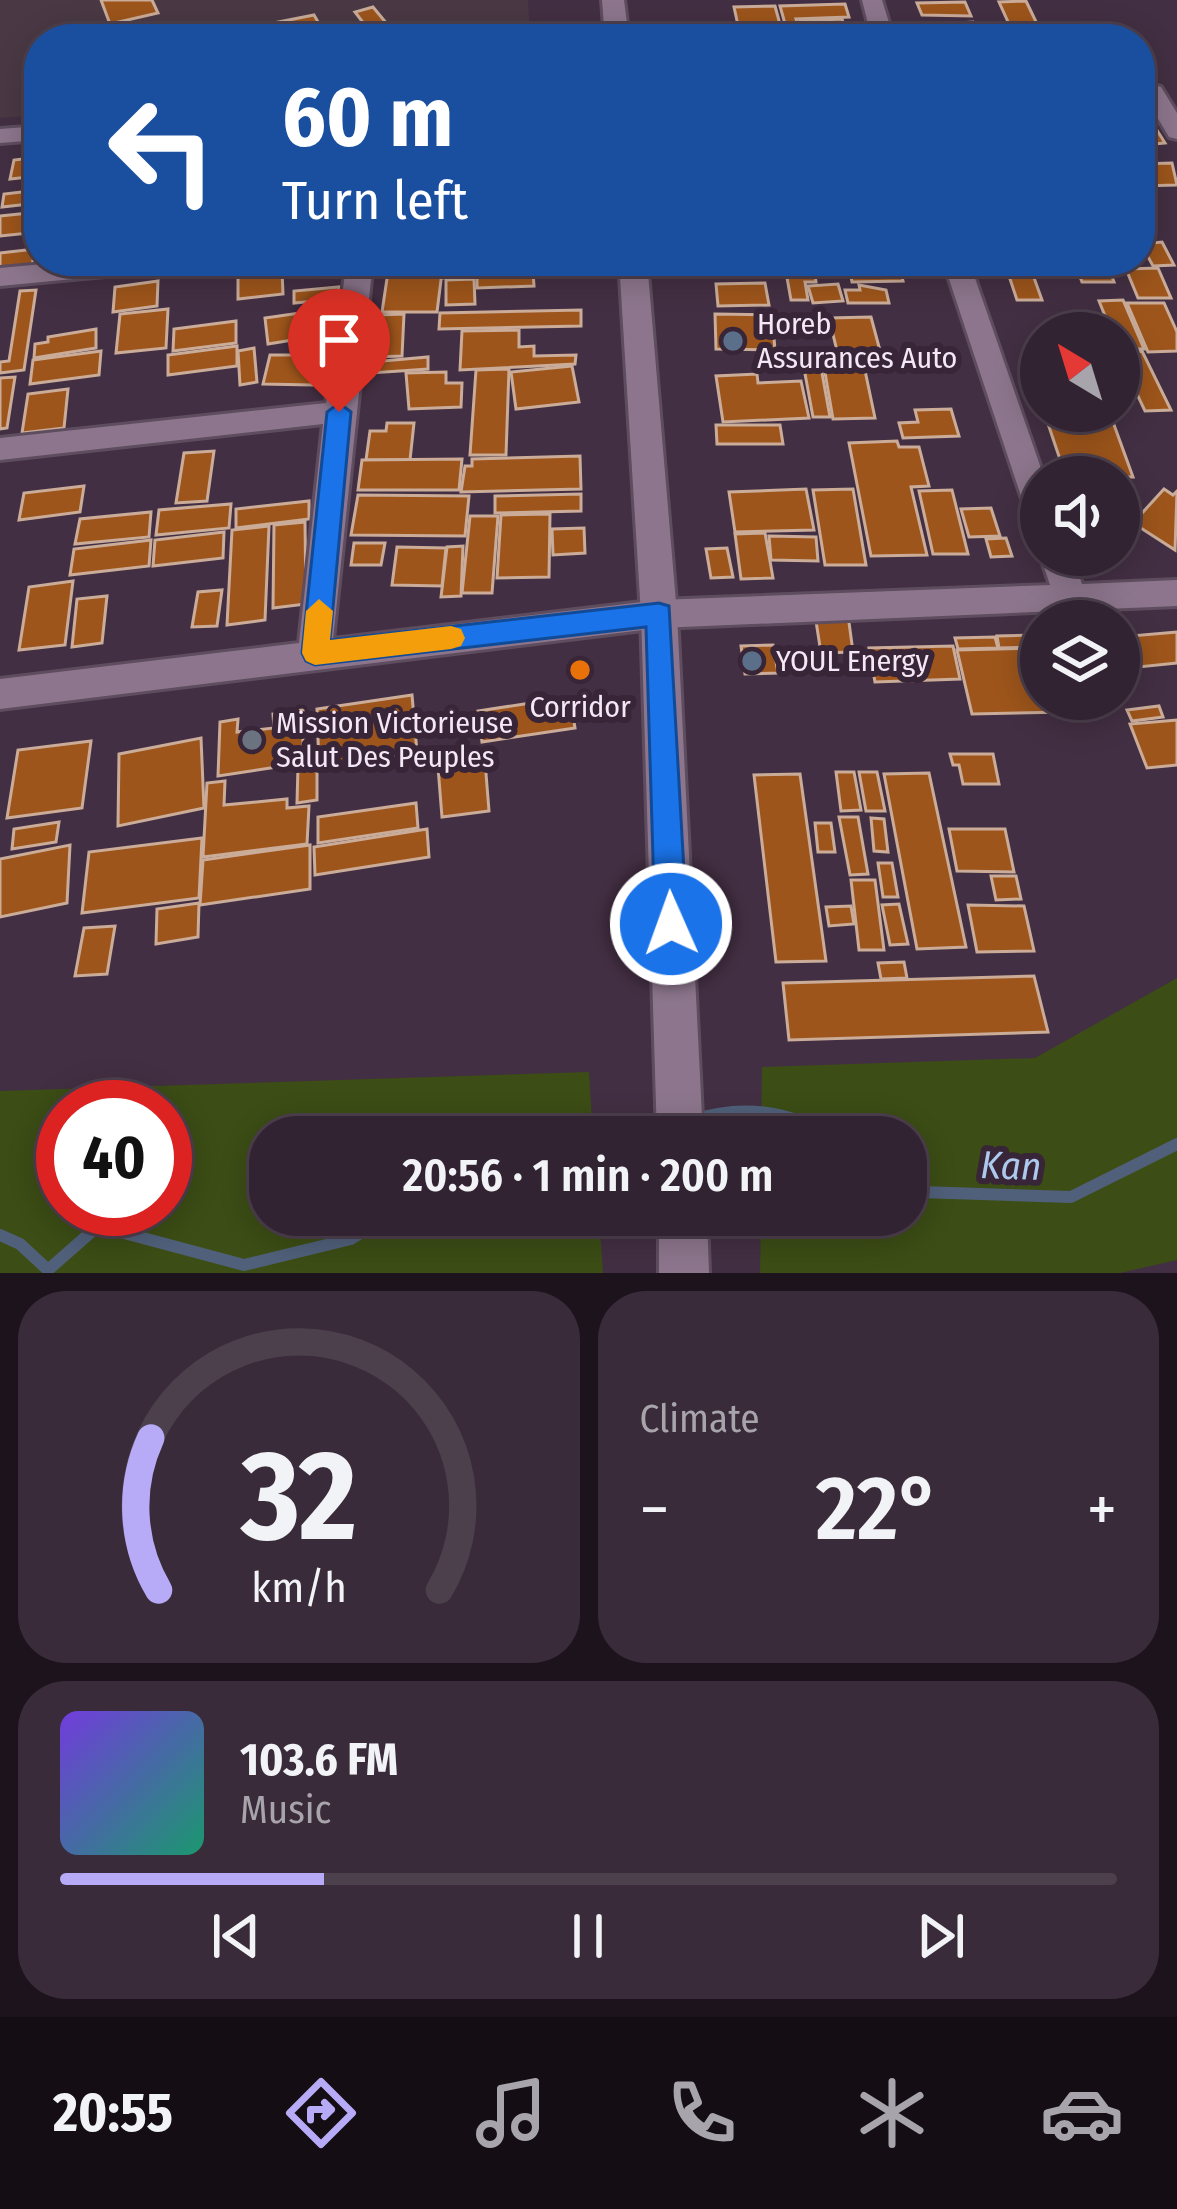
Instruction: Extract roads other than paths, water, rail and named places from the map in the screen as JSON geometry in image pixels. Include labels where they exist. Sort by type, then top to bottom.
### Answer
[{"type":"street","points":[[1157,92],[1177,132]]},
{"type":"street","points":[[315,653],[358,276]]},
{"type":"street","points":[[634,276],[659,614],[679,1116]]},
{"type":"street","points":[[961,276],[1022,456]]},
{"type":"street","points":[[0,449],[339,412]]},
{"type":"street","points":[[1063,576],[1070,596]]},
{"type":"street","points":[[0,694],[659,614],[1177,593]]},
{"type":"street","points":[[683,1236],[684,1273]]},
{"type":"waterway","name":"Kan","points":[[708,1116],[746,1111],[781,1116]]},
{"type":"waterway","name":"Kan","points":[[927,1192],[1071,1197],[1177,1144]]},
{"type":"waterway","name":"Kan","points":[[0,1235],[20,1244],[48,1270],[98,1226],[244,1265],[356,1236]]},
{"type":"place","name":"Horeb Assurances Auto","points":[[733,341]]},
{"type":"place","name":"YOUL Energy","points":[[752,661]]},
{"type":"place","name":"Corridor","points":[[580,670]]},
{"type":"place","name":"Mission Victorieuse Salut Des Peuples","points":[[252,740]]}]
